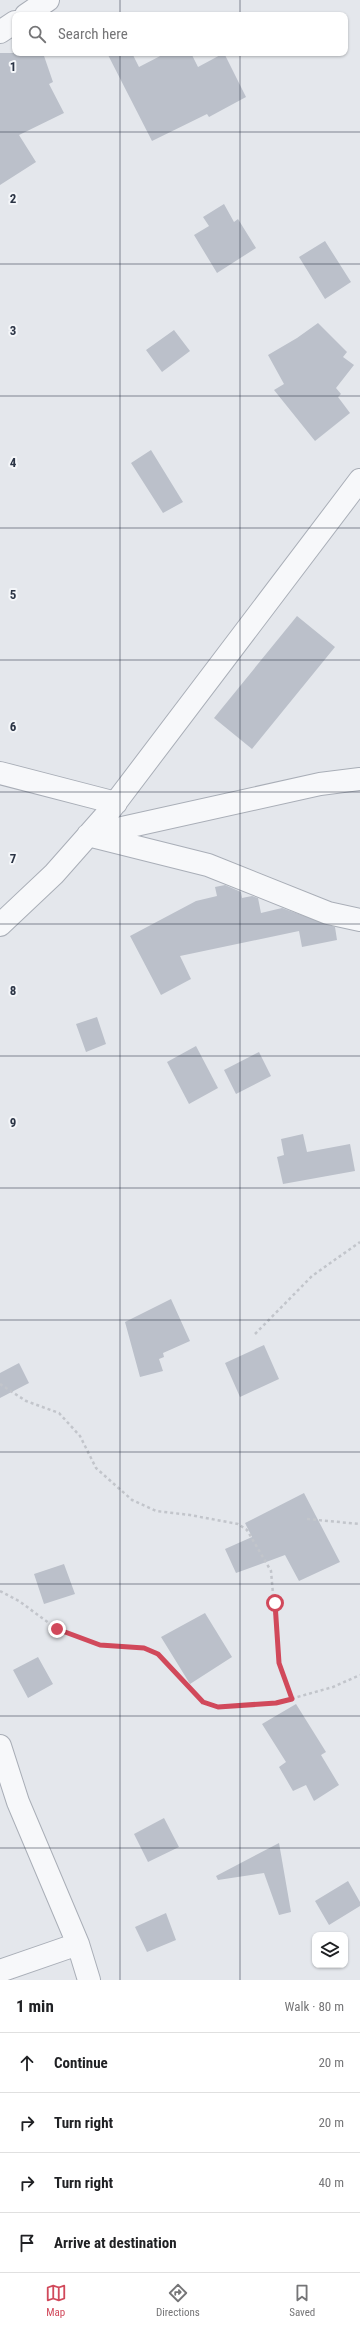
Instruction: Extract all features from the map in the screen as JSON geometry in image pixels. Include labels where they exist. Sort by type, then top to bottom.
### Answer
[{"type":"street","points":[[30,12],[48,0]]},
{"type":"street","points":[[0,32],[12,24]]},
{"type":"street","points":[[0,925],[54,874],[116,803],[360,480]]},
{"type":"street","points":[[0,773],[116,803]]},
{"type":"street","points":[[88,835],[320,784],[360,779]]},
{"type":"street","points":[[88,835],[208,865],[328,914],[360,920]]},
{"type":"street","points":[[0,1746],[18,1802],[78,1944],[89,1980]]},
{"type":"street","points":[[0,1971],[78,1944]]},
{"type":"path","points":[[255,1334],[312,1276],[360,1242]]},
{"type":"path","points":[[0,1384],[26,1401],[59,1413],[80,1436],[96,1468],[132,1500],[156,1512],[190,1515],[238,1524],[247,1530],[271,1571],[279,1663],[292,1699]]},
{"type":"path","points":[[307,1519],[360,1524]]},
{"type":"path","points":[[0,1591],[19,1601],[57,1629],[100,1645],[144,1648],[158,1654],[203,1702],[218,1707],[276,1703],[333,1687],[360,1675]]},
{"type":"building","points":[[0,53],[12,53],[12,56],[44,56],[53,82],[49,84],[64,113],[19,135],[36,162],[0,185]]},
{"type":"building","points":[[109,56],[134,56],[139,67],[160,56],[192,56],[198,67],[218,56],[226,56],[246,97],[209,117],[207,114],[152,141]]},
{"type":"building","points":[[224,204],[234,222],[238,219],[256,248],[217,273],[194,235],[209,226],[203,217]]},
{"type":"building","points":[[325,241],[351,282],[325,299],[299,257]]},
{"type":"building","points":[[318,323],[347,352],[343,357],[354,365],[336,388],[341,394],[338,397],[350,413],[315,441],[274,390],[284,384],[268,355],[297,338]]},
{"type":"building","points":[[174,330],[190,351],[162,372],[146,350]]},
{"type":"building","points":[[151,450],[183,502],[163,513],[131,463]]},
{"type":"building","points":[[297,616],[335,647],[252,749],[214,718]]},
{"type":"building","points":[[225,885],[241,892],[242,898],[252,896],[258,898],[261,913],[282,908],[335,927],[337,940],[302,947],[299,931],[180,956],[191,979],[161,995],[130,936],[196,901],[217,896],[215,887]]},
{"type":"building","points":[[97,1017],[106,1044],[86,1052],[76,1024]]},
{"type":"building","points":[[196,1046],[218,1088],[189,1104],[167,1062]]},
{"type":"building","points":[[259,1052],[271,1076],[236,1094],[224,1070]]},
{"type":"building","points":[[303,1134],[307,1152],[350,1144],[355,1171],[283,1184],[277,1157],[284,1155],[281,1139]]},
{"type":"building","points":[[171,1299],[190,1341],[163,1353],[164,1357],[159,1359],[163,1371],[140,1377],[125,1322]]},
{"type":"building","points":[[264,1345],[279,1379],[240,1397],[225,1363]]},
{"type":"building","points":[[19,1363],[29,1383],[0,1398],[0,1373]]},
{"type":"building","points":[[304,1493],[340,1562],[299,1581],[285,1555],[236,1573],[225,1549],[252,1537],[245,1523]]},
{"type":"building","points":[[64,1564],[75,1594],[44,1604],[34,1574]]},
{"type":"building","points":[[205,1613],[232,1657],[190,1684],[161,1637]]},
{"type":"building","points":[[38,1657],[53,1684],[28,1698],[13,1670]]},
{"type":"building","points":[[296,1704],[326,1752],[321,1755],[339,1785],[314,1801],[306,1785],[293,1791],[279,1767],[286,1762],[262,1724]]},
{"type":"building","points":[[164,1818],[179,1847],[148,1862],[134,1834]]},
{"type":"building","points":[[279,1843],[291,1912],[279,1915],[264,1873],[218,1880],[216,1876]]},
{"type":"building","points":[[348,1881],[360,1902],[360,1906],[329,1925],[315,1901]]},
{"type":"building","points":[[166,1913],[176,1940],[147,1952],[135,1927]]},
{"type":"route","points":[[57,1629],[100,1645],[144,1648],[158,1654],[203,1702],[218,1707],[276,1703],[292,1699],[279,1663],[275,1603]]}]
